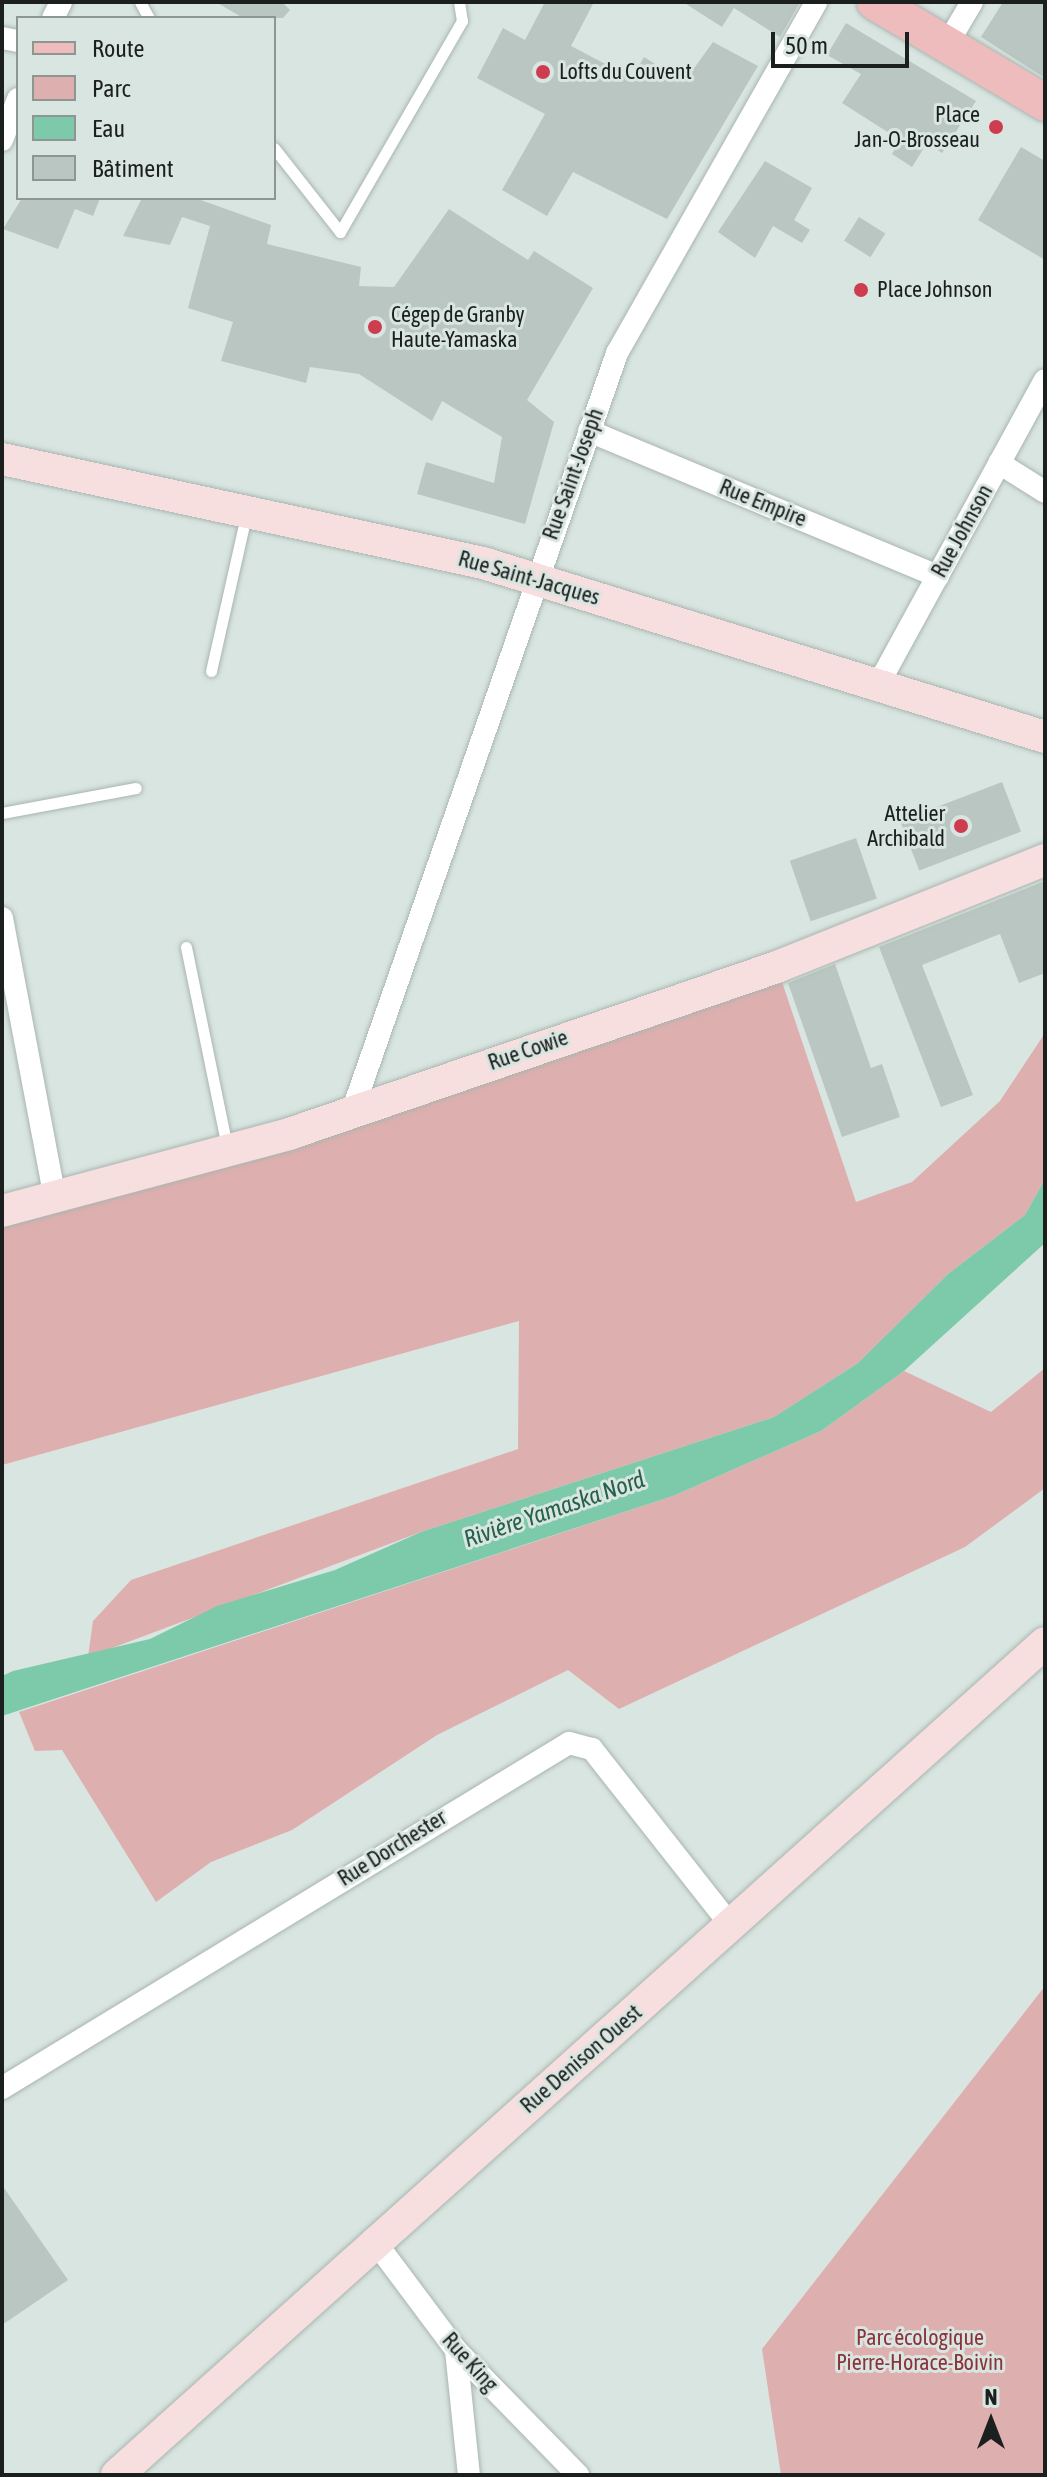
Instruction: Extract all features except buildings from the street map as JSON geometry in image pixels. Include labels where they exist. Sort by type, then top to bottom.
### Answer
[{"type":"main road","points":[[875,2],[1045,103]]},
{"type":"street","name":"Rue Saint-Joseph","points":[[352,1112],[536,578],[629,329],[816,2]]},
{"type":"street","points":[[946,46],[972,2]]},
{"type":"street","points":[[2,140],[16,104]]},
{"type":"street","name":"Rue Johnson","points":[[879,683],[1045,380]]},
{"type":"street","name":"Rue Empire","points":[[589,431],[938,576]]},
{"type":"street","name":"Rue Saint-Jacques","points":[[2,459],[536,578],[1045,737]]},
{"type":"street","points":[[999,463],[1045,492]]},
{"type":"street","name":"Rue Cowie","points":[[2,1211],[228,1151],[352,1112],[874,932],[1045,860]]},
{"type":"street","points":[[2,918],[55,1199]]},
{"type":"street","name":"Rue Denison Ouest","points":[[117,2475],[373,2239],[733,1928],[1045,1643]]},
{"type":"street","name":"Rue Dorchester","points":[[2,2088],[569,1743],[592,1749],[733,1928]]},
{"type":"street","name":"Rue King","points":[[373,2239],[456,2350],[578,2475]]},
{"type":"street","points":[[456,2350],[469,2475]]},
{"type":"lane","points":[[276,151],[340,232],[462,21],[459,2]]},
{"type":"lane","points":[[211,671],[247,512]]},
{"type":"lane","points":[[2,813],[136,788]]},
{"type":"lane","points":[[186,947],[228,1151]]},
{"type":"green space","points":[[777,967],[856,1202],[912,1182],[1000,1101],[1045,1033],[1045,1179],[1025,1215],[948,1274],[858,1363],[774,1417],[421,1532],[88,1657],[93,1621],[131,1580],[518,1449],[519,1321],[2,1465],[2,1211]]},
{"type":"green space","points":[[1045,1368],[1045,1488],[965,1547],[619,1709],[568,1670],[437,1735],[292,1830],[211,1862],[156,1902],[62,1750],[35,1751],[19,1712],[673,1496],[821,1431],[904,1371],[991,1412]]},
{"type":"green space","name":"Parc écologique Pierre-Horace-Boivin","points":[[1045,1986],[1045,2475],[781,2475],[762,2349]]},
{"type":"water","name":"Rivière Yamaska Nord","points":[[1045,1179],[1045,1243],[904,1371],[821,1431],[673,1496],[2,1716],[2,1676],[13,1671],[150,1639],[217,1606],[335,1570],[421,1532],[774,1417],[858,1363],[948,1274],[1025,1215]]},
{"type":"place","name":"Lofts du Couvent","points":[[543,72]]},
{"type":"place","name":"Place Jan-O-Brosseau","points":[[996,127]]},
{"type":"place","name":"Place Johnson","points":[[861,290]]},
{"type":"place","name":"Cégep de Granby Haute-Yamaska","points":[[375,327]]},
{"type":"place","name":"Attelier Archibald","points":[[961,826]]}]
